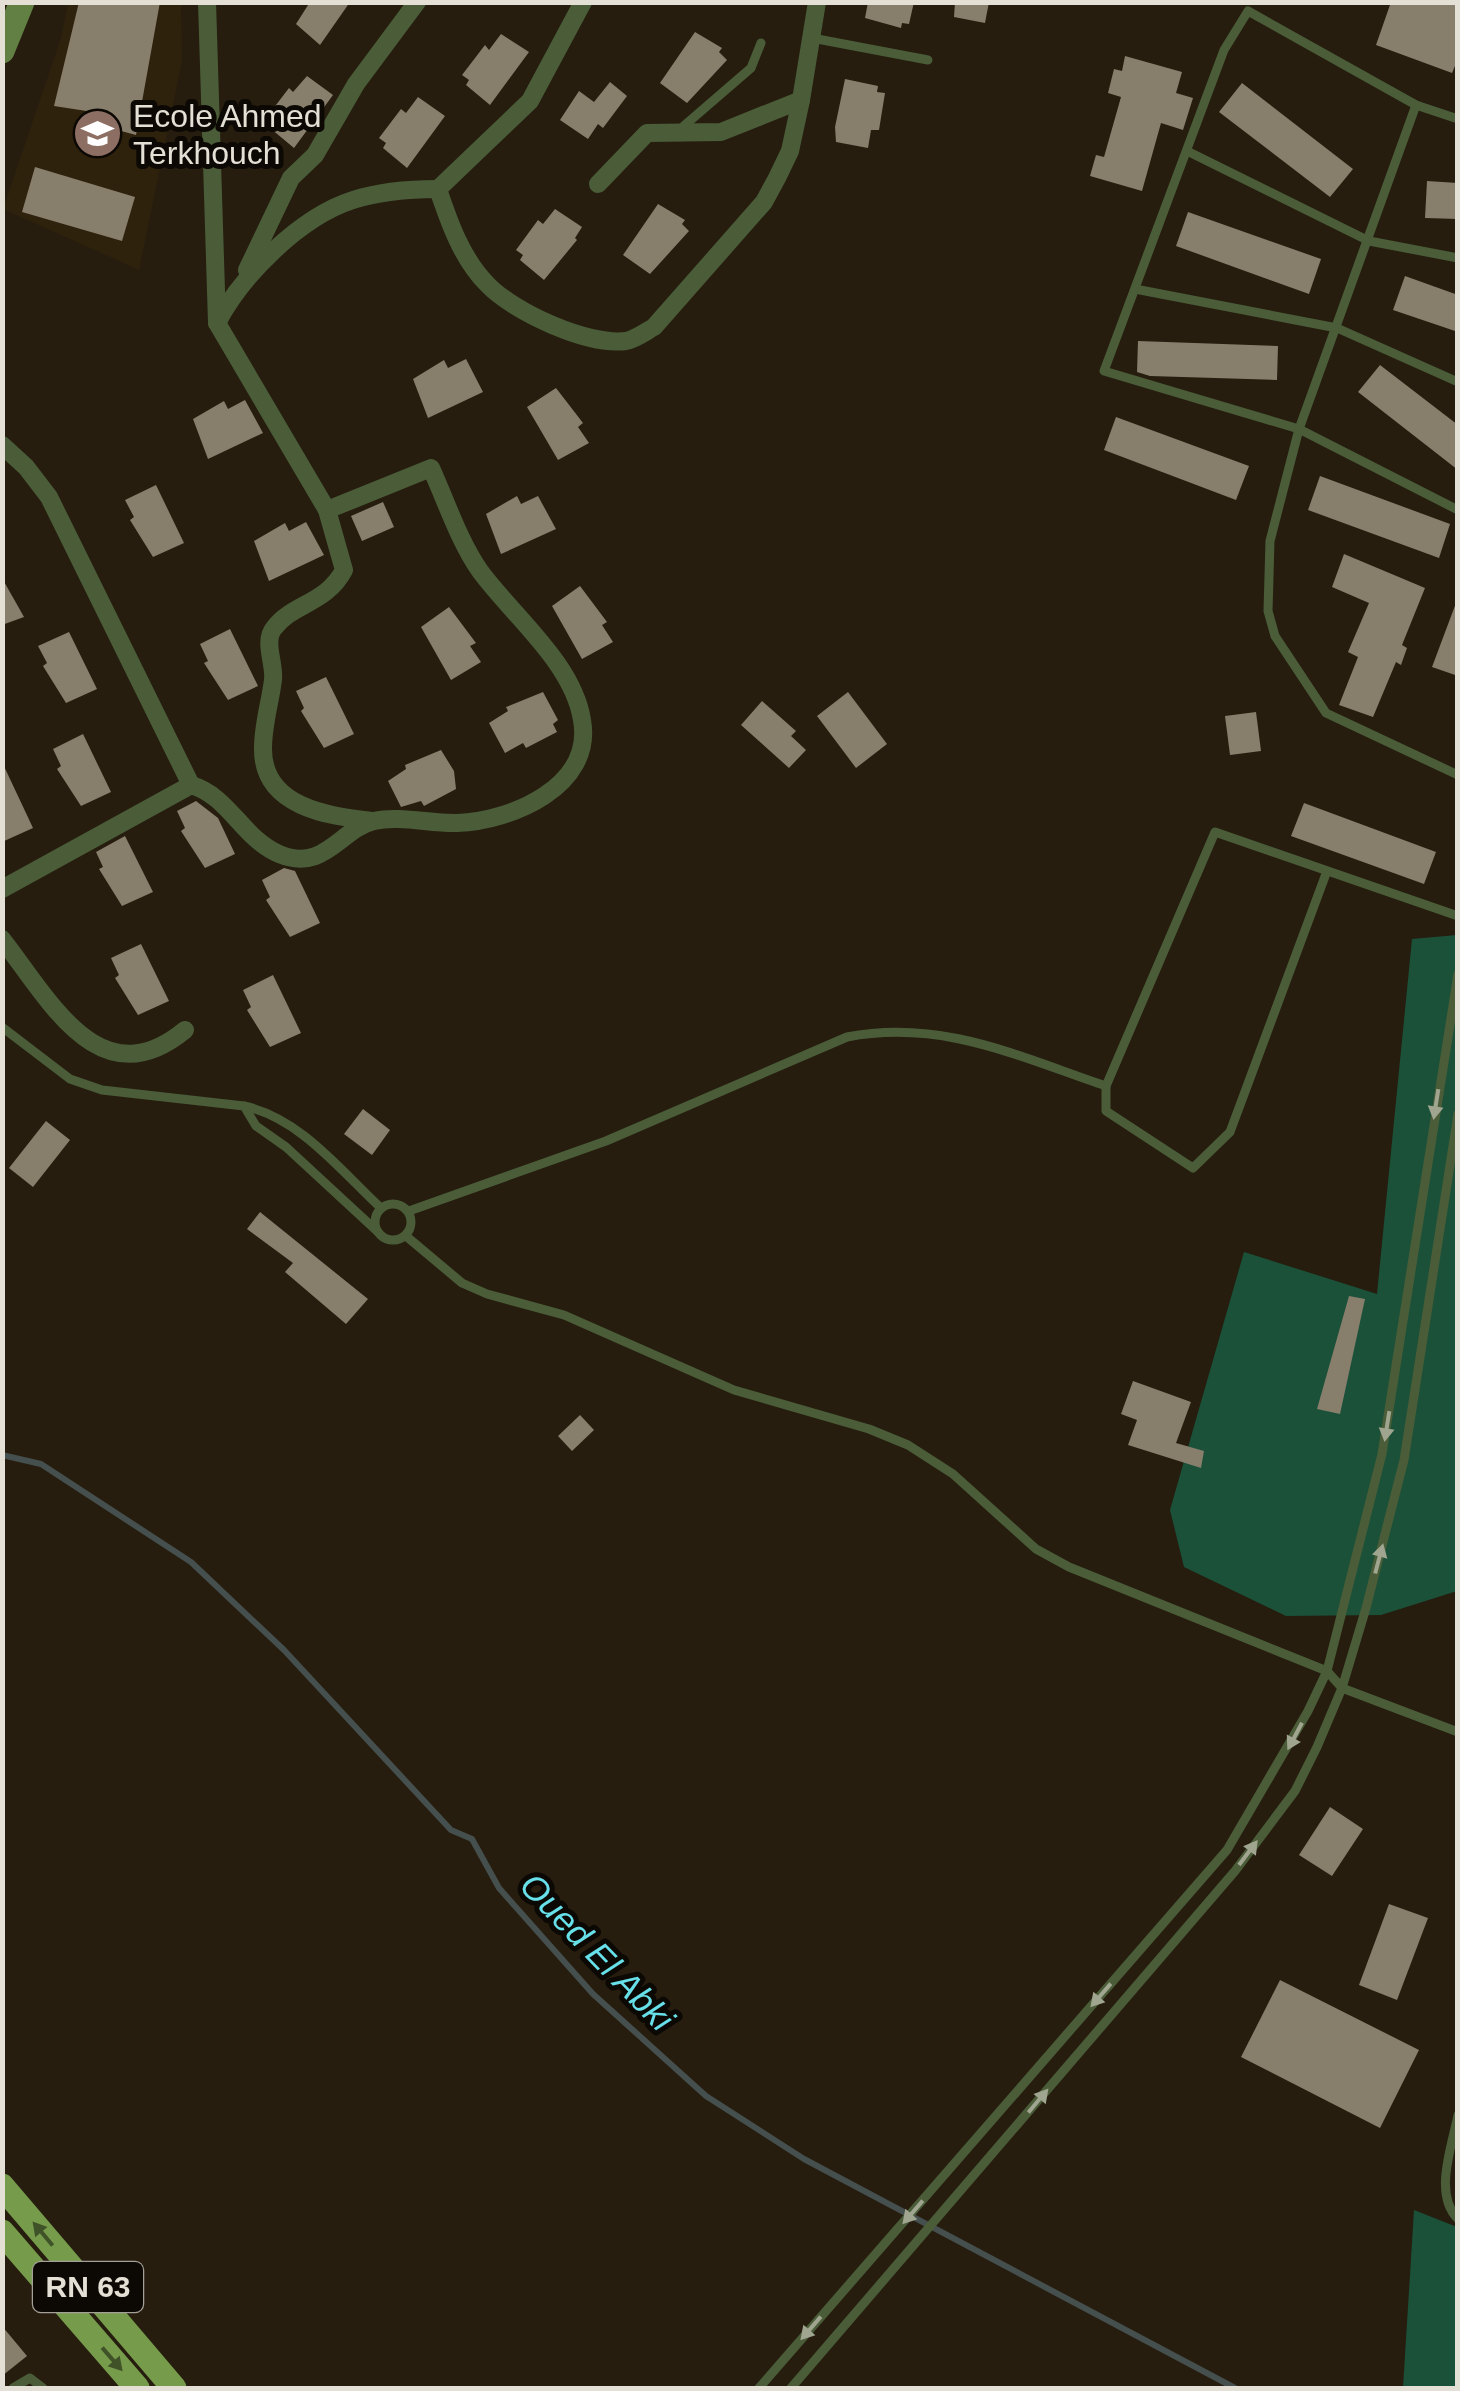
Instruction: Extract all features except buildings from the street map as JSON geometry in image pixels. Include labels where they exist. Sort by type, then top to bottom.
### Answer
[{"type":"main road","name":"RN 63","points":[[2,2186],[174,2388]]},
{"type":"main road","name":"RN 63","points":[[2,2232],[137,2388]]},
{"type":"street","points":[[2,51],[22,2]]},
{"type":"street","points":[[208,2],[217,323],[327,510],[344,570],[334,588],[274,627],[269,640],[274,671],[262,753],[267,773],[301,806],[326,816],[372,820],[460,823],[526,806],[558,787],[576,766],[582,746],[583,722],[577,700],[558,669],[478,568],[431,468],[327,510]]},
{"type":"street","points":[[217,323],[258,251],[291,178],[315,155],[356,84],[417,2]]},
{"type":"street","points":[[228,302],[285,243],[351,200],[405,189],[438,189],[530,101],[583,2]]},
{"type":"street","points":[[438,189],[467,256],[486,284],[516,308],[603,341],[630,341],[654,328],[764,202],[790,150],[802,100],[816,2]]},
{"type":"street","points":[[598,184],[636,140],[647,133],[721,132],[802,100]]},
{"type":"street","points":[[2,445],[26,467],[48,497],[192,785]]},
{"type":"street","points":[[2,889],[192,785],[212,791],[245,831],[280,854],[304,858],[327,853],[372,820]]},
{"type":"street","points":[[2,939],[72,1030],[99,1048],[137,1054],[172,1041],[185,1030]]},
{"type":"lane","points":[[1458,119],[1416,105],[1248,11],[1224,50],[1104,370],[1299,429],[1458,510]]},
{"type":"lane","points":[[812,38],[928,60]]},
{"type":"lane","points":[[676,133],[752,68],[761,42]]},
{"type":"lane","points":[[1416,105],[1299,429],[1270,541],[1268,612],[1275,636],[1326,713],[1458,775]]},
{"type":"lane","points":[[1187,151],[1369,241],[1458,258]]},
{"type":"lane","points":[[1135,290],[1337,328],[1458,382]]},
{"type":"lane","points":[[1326,871],[1230,1132],[1194,1168],[1106,1111],[1106,1086],[1215,832],[1458,916]]},
{"type":"lane","points":[[758,2388],[1227,1850],[1271,1780],[1327,1671],[1382,1454],[1458,974]]},
{"type":"lane","points":[[2,1027],[70,1079],[102,1090],[267,1112],[302,1134],[381,1208]]},
{"type":"lane","points":[[409,1211],[606,1141],[847,1038],[882,1031],[922,1030],[967,1038],[1106,1086]]},
{"type":"lane","points":[[244,1106],[256,1126],[286,1148],[378,1232],[388,1240],[406,1236],[412,1225],[409,1211],[398,1204],[381,1208]]},
{"type":"lane","points":[[791,2388],[1245,1858],[1294,1791],[1342,1688],[1404,1460],[1458,1114]]},
{"type":"lane","points":[[378,1232],[375,1220],[381,1208]]},
{"type":"lane","points":[[406,1236],[462,1282],[488,1294],[564,1315],[734,1390],[870,1429],[908,1446],[953,1474],[1036,1549],[1069,1567],[1327,1671],[1342,1688],[1458,1732]]},
{"type":"lane","points":[[1458,2115],[1445,2189],[1447,2209],[1458,2219]]},
{"type":"lane","points":[[13,2388],[30,2378],[43,2388]]},
{"type":"shaded area","name":"Ecole Ahmed Terkhouch","points":[[68,3],[181,3],[182,61],[139,270],[3,209],[61,38]]},
{"type":"green space","points":[[1457,935],[1457,1591],[1381,1615],[1286,1616],[1184,1567],[1170,1510],[1244,1252],[1377,1294],[1412,939]]},
{"type":"green space","points":[[1414,2210],[1457,2227],[1457,2388],[1403,2388]]},
{"type":"waterway","name":"Oued El Abki","points":[[2,1455],[41,1464],[191,1562],[284,1650],[451,1830],[472,1839],[499,1888],[593,1994],[706,2096],[804,2159],[1235,2388]]},
{"type":"place","name":"Ecole Ahmed Terkhouch","points":[[98,134]]}]
